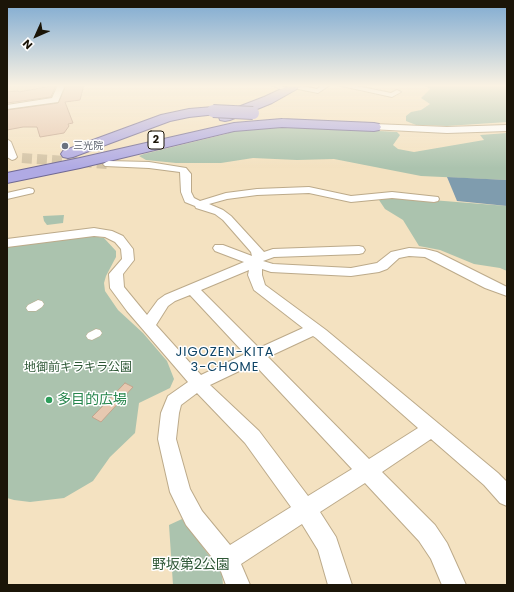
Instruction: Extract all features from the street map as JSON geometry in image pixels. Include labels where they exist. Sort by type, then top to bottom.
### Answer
[{"type":"highway","points":[[7,172],[70,153],[159,120],[194,113]]},
{"type":"highway","name":"2","points":[[7,172],[82,155],[159,134],[223,113]]},
{"type":"highway","name":"2","points":[[7,177],[96,156],[172,135],[235,113]]},
{"type":"highway","points":[[246,113],[308,121],[374,127]]},
{"type":"highway","points":[[7,177],[80,164],[224,128],[282,123],[374,127]]},
{"type":"street","points":[[374,127],[447,130],[507,128]]},
{"type":"street","points":[[7,142],[14,157]]},
{"type":"street","points":[[108,164],[149,165],[183,170],[186,174],[186,192],[189,200],[200,206],[219,212],[249,241],[257,251],[255,275],[259,287],[314,329],[491,479],[507,496]]},
{"type":"street","points":[[200,206],[205,202],[226,196],[257,192],[309,190],[351,199],[392,195],[434,199]]},
{"type":"street","points":[[7,196],[29,191]]},
{"type":"street","points":[[7,243],[94,232],[108,234],[119,239],[127,249],[128,260],[116,274],[117,288],[132,308],[215,402],[252,437],[306,510],[328,545],[340,585]]},
{"type":"street","points":[[219,248],[257,260],[263,266],[280,269],[351,272],[374,269],[382,266],[395,255],[401,253],[425,253],[433,255],[490,285],[507,292]]},
{"type":"street","points":[[148,325],[163,303],[170,298],[273,253],[354,249]]},
{"type":"street","points":[[192,289],[427,532],[439,551],[454,585]]},
{"type":"street","points":[[238,585],[228,559],[194,518],[180,492],[167,439],[170,413],[174,401],[199,383],[314,329]]},
{"type":"street","points":[[228,559],[432,429]]},
{"type":"green space","points":[[410,113],[507,113],[507,122],[447,126],[416,125],[406,121],[406,116]]},
{"type":"green space","points":[[292,126],[397,132],[400,135],[393,145],[398,149],[414,152],[484,140],[480,135],[507,133],[507,180],[421,176],[334,159],[297,160],[253,158],[221,163],[176,163],[146,160],[139,156],[226,134],[236,129]]},
{"type":"green space","points":[[394,197],[507,206],[507,271],[500,268],[474,264],[440,250],[419,246],[403,220],[385,209],[379,200]]},
{"type":"green space","points":[[64,215],[63,223],[47,225],[43,216]]},
{"type":"green space","name":"地御前キラキラ公園","points":[[87,235],[104,238],[116,251],[116,257],[104,283],[105,291],[118,310],[143,333],[167,361],[174,379],[170,388],[139,403],[135,433],[110,457],[93,481],[64,498],[30,502],[7,498],[7,246]]},
{"type":"green space","name":"野坂第2公園","points":[[182,519],[222,573],[223,585],[173,585],[169,525]]},
{"type":"water","points":[[447,177],[507,180],[507,206],[457,201]]},
{"type":"building","points":[[7,113],[69,113],[73,123],[68,124],[69,126],[64,133],[40,137],[37,127],[23,127],[7,130]]},
{"type":"building","points":[[125,383],[133,387],[101,422],[92,417]]},
{"type":"tunnel","points":[[22,158],[108,164]]},
{"type":"place","name":"三光院","points":[[65,146]]},
{"type":"place","name":"多目的広場","points":[[49,400]]},
{"type":"district","name":"JIGOZEN-KITA 3-CHOME","points":[[225,360]]}]
